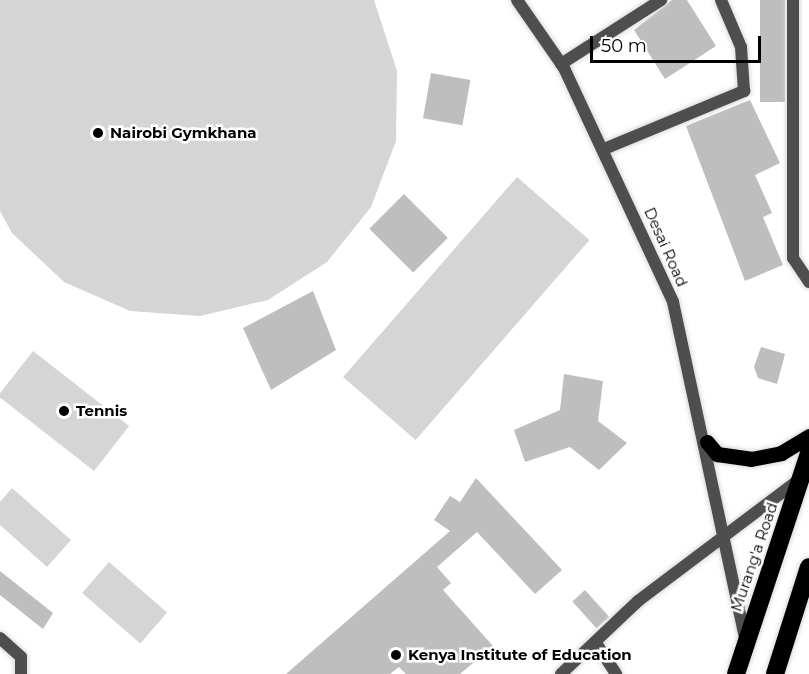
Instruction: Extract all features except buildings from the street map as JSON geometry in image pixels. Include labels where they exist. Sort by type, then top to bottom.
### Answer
[{"type":"highway","name":"Murang'a Road","points":[[736,674],[745,637],[809,453]]},
{"type":"highway","points":[[775,674],[809,567]]},
{"type":"main road","points":[[707,442],[717,454],[751,459],[781,453],[809,436]]},
{"type":"street","name":"Desai Road","points":[[517,0],[561,64],[604,149],[674,302],[707,442],[745,637]]},
{"type":"street","points":[[561,64],[662,0]]},
{"type":"street","points":[[604,149],[744,91],[741,47],[721,0]]},
{"type":"street","points":[[793,0],[793,258],[809,282]]},
{"type":"street","points":[[561,674],[725,531],[801,478]]},
{"type":"street","points":[[0,638],[21,657],[21,674]]},
{"type":"street","points":[[596,643],[616,674]]},
{"type":"shaded area","points":[[0,0],[374,0],[397,71],[396,141],[371,207],[327,262],[268,300],[200,316],[130,311],[64,282],[12,233],[0,211]]},
{"type":"shaded area","points":[[517,177],[589,240],[416,440],[343,377]]},
{"type":"shaded area","name":"Tennis","points":[[33,351],[129,426],[94,471],[0,398],[0,393]]},
{"type":"shaded area","points":[[12,488],[71,540],[47,567],[0,525],[0,502]]},
{"type":"shaded area","points":[[109,562],[167,613],[140,643],[82,593]]},
{"type":"place","name":"Nairobi Gymkhana","points":[[98,133]]},
{"type":"place","name":"Tennis","points":[[64,411]]},
{"type":"place","name":"Kenya Institute of Education","points":[[396,655]]}]
